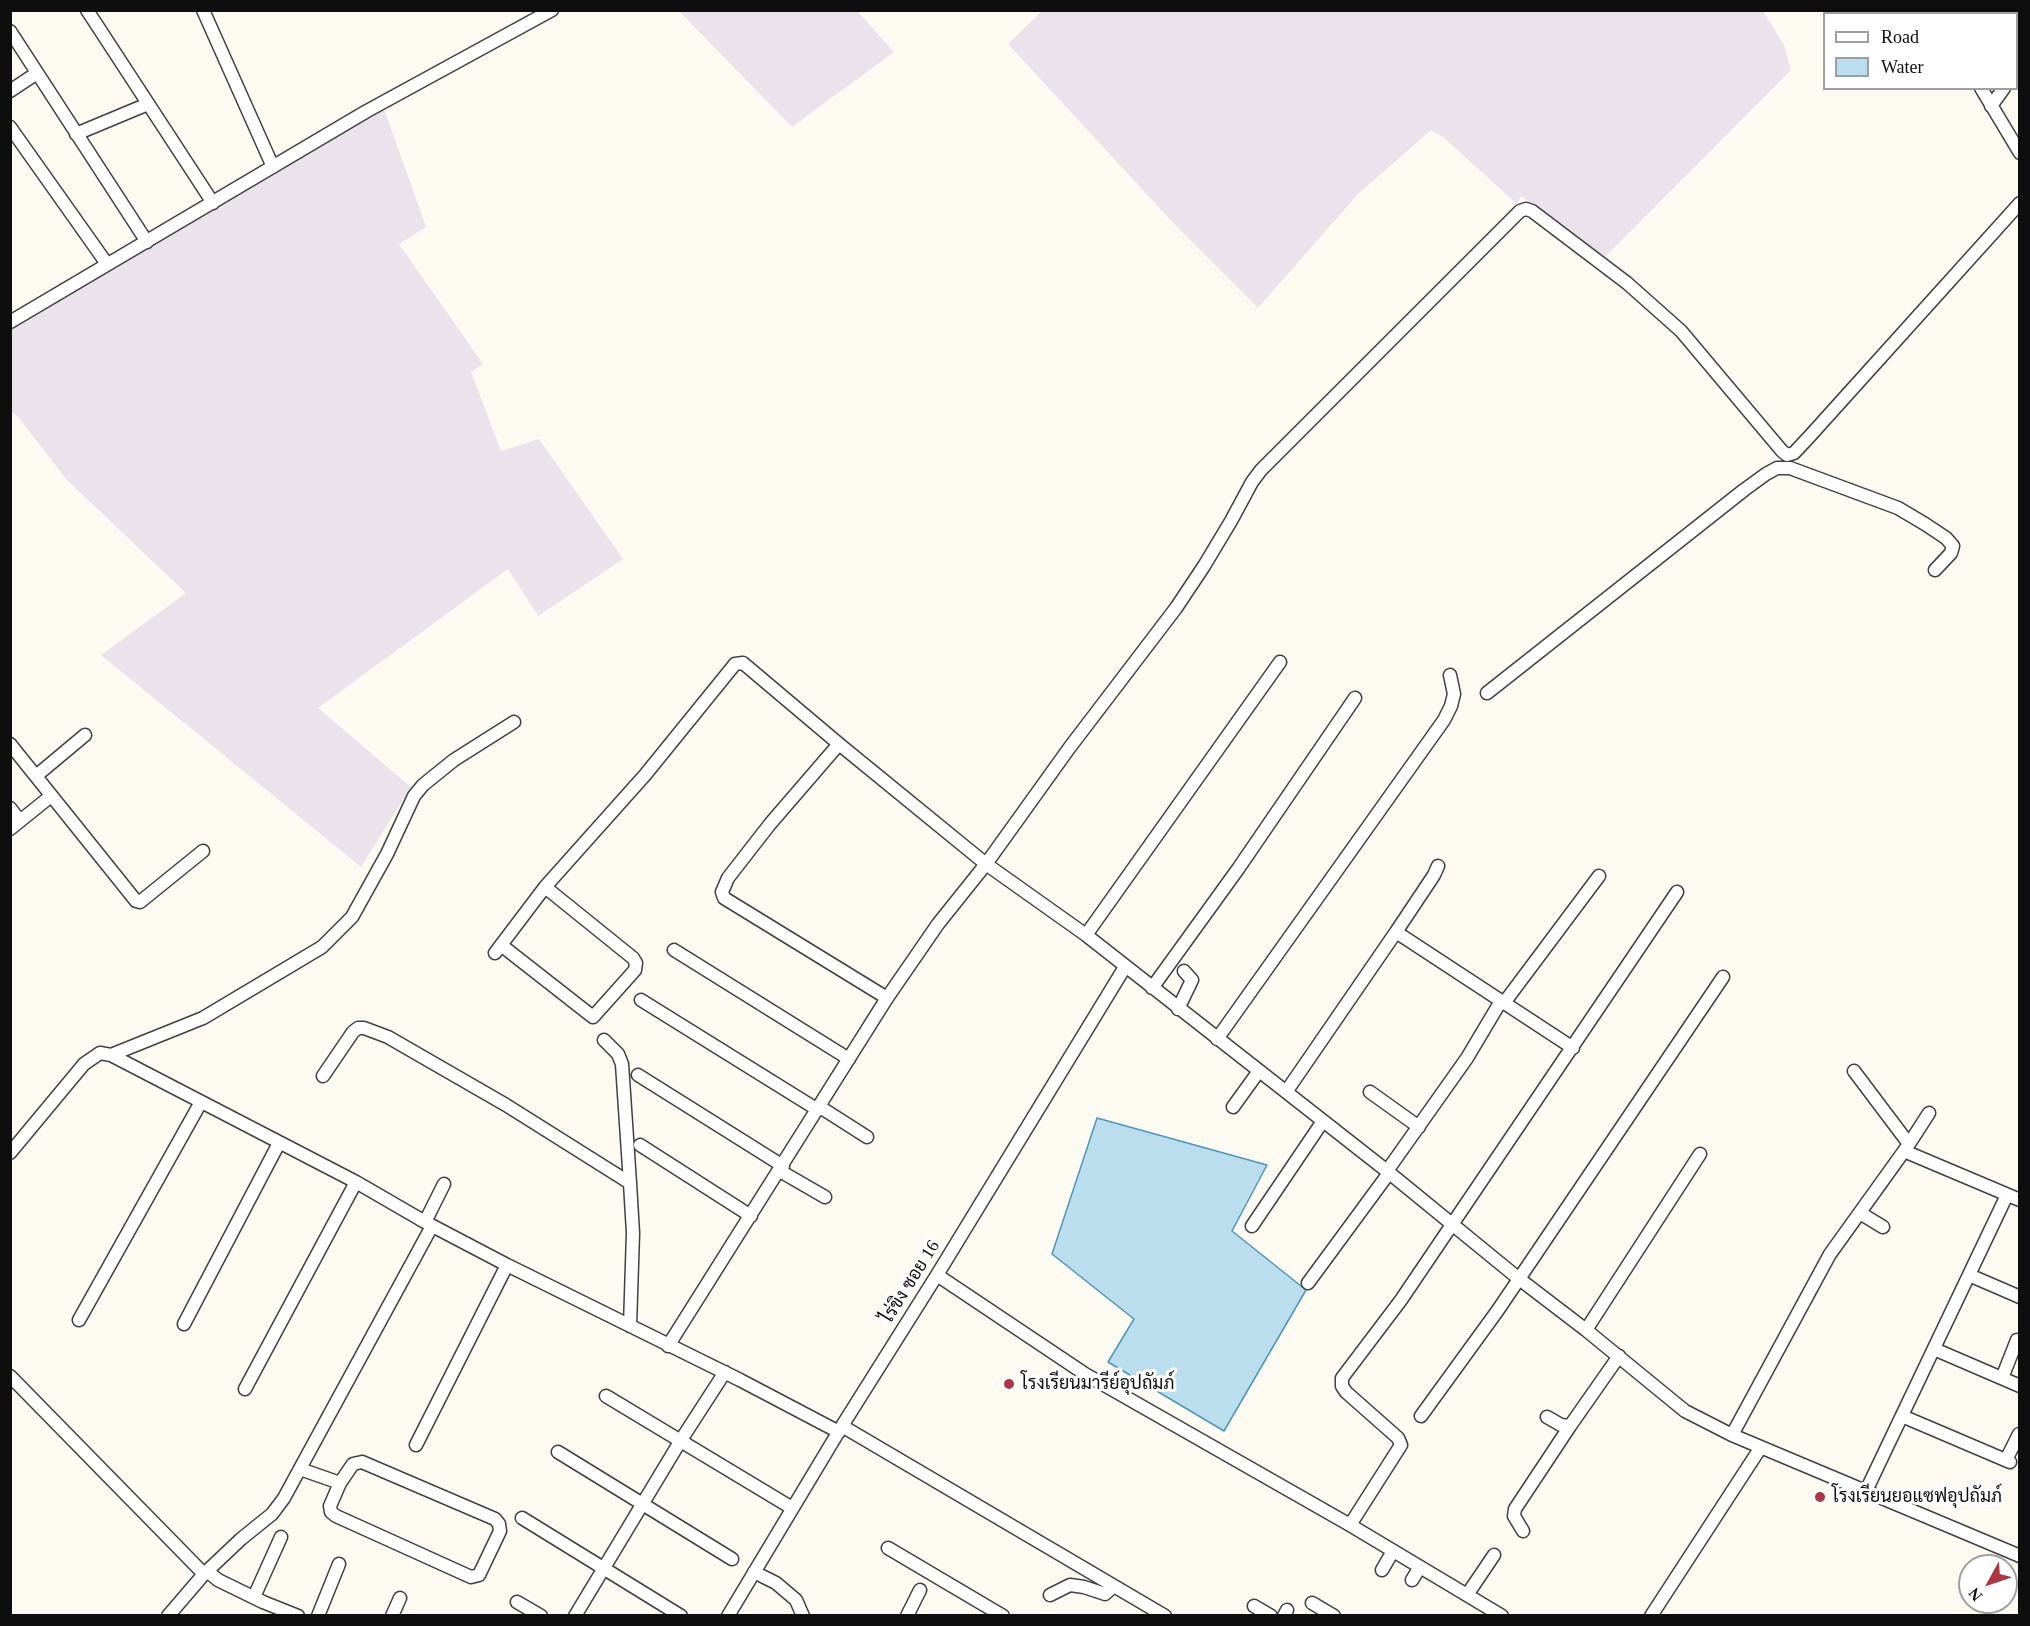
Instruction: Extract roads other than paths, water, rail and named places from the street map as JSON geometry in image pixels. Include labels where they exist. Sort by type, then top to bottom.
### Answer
[{"type":"street","points":[[87,10],[213,203]]},
{"type":"street","points":[[203,10],[273,167]]},
{"type":"street","points":[[10,322],[397,94],[552,10]]},
{"type":"street","points":[[10,31],[147,242]]},
{"type":"street","points":[[10,91],[37,73]]},
{"type":"street","points":[[1983,90],[2019,153]]},
{"type":"street","points":[[1991,106],[2003,90]]},
{"type":"street","points":[[76,134],[148,104]]},
{"type":"street","points":[[10,128],[107,264]]},
{"type":"street","points":[[1487,693],[1744,490],[1786,461],[2019,203]]},
{"type":"street","points":[[668,1346],[887,998],[938,924],[986,864],[1070,747],[1176,608],[1261,470],[1520,212],[1526,209],[1532,211],[1627,283],[1681,331],[1782,451],[1786,461],[1898,508],[1939,533],[1953,546],[1951,553],[1935,570]]},
{"type":"street","points":[[1086,935],[1280,662]]},
{"type":"street","points":[[545,887],[633,958],[636,963],[635,970],[593,1017],[498,949],[545,887],[645,775],[735,663],[743,663],[986,864],[1086,935],[1125,968],[1388,1172],[1685,1411],[1732,1435],[2019,1556]]},
{"type":"street","points":[[1217,1039],[1444,720],[1454,694],[1450,675]]},
{"type":"street","points":[[1152,988],[1238,869],[1355,698]]},
{"type":"street","points":[[111,1054],[203,1018],[322,947],[352,917],[387,854],[414,796],[423,785],[454,760],[514,722]]},
{"type":"street","points":[[36,776],[85,735]]},
{"type":"street","points":[[10,744],[136,901],[140,902],[203,850]]},
{"type":"street","points":[[839,744],[770,824],[728,878],[722,892],[724,898],[887,998]]},
{"type":"street","points":[[10,808],[15,825],[51,796]]},
{"type":"street","points":[[1286,1092],[1396,932],[1438,866]]},
{"type":"street","points":[[1308,1283],[1388,1172],[1503,1002],[1599,876]]},
{"type":"street","points":[[1350,1525],[1401,1445],[1398,1438],[1346,1392],[1342,1386],[1342,1378],[1401,1300],[1677,892]]},
{"type":"street","points":[[1396,932],[1573,1048]]},
{"type":"street","points":[[674,950],[849,1059]]},
{"type":"street","name":"ไร่ขิง ซอย 16","points":[[728,1616],[840,1429],[1125,968]]},
{"type":"street","points":[[1178,1009],[1192,980],[1184,970]]},
{"type":"street","points":[[1421,1416],[1498,1310],[1723,977]]},
{"type":"street","points":[[641,1000],[867,1137]]},
{"type":"street","points":[[323,1076],[353,1032],[358,1028],[364,1028],[388,1037],[496,1100],[630,1183]]},
{"type":"street","points":[[604,1040],[618,1054],[622,1064],[633,1233],[630,1326]]},
{"type":"street","points":[[10,1153],[84,1064],[100,1053],[111,1054],[356,1182],[428,1224],[507,1265],[840,1429],[1165,1616]]},
{"type":"street","points":[[1233,1107],[1259,1071]]},
{"type":"street","points":[[1854,1071],[1907,1147],[2019,1200]]},
{"type":"street","points":[[638,1074],[825,1197]]},
{"type":"street","points":[[1370,1092],[1419,1127]]},
{"type":"street","points":[[79,1320],[201,1102]]},
{"type":"street","points":[[1732,1435],[1830,1254],[1929,1113]]},
{"type":"street","points":[[1252,1226],[1323,1121]]},
{"type":"street","points":[[184,1324],[279,1143]]},
{"type":"street","points":[[640,1145],[751,1216]]},
{"type":"street","points":[[1586,1330],[1700,1154]]},
{"type":"street","points":[[245,1389],[356,1182]]},
{"type":"street","points":[[168,1616],[206,1572],[272,1514],[284,1498],[428,1224],[444,1184]]},
{"type":"street","points":[[1866,1491],[2007,1195]]},
{"type":"street","points":[[1860,1213],[1883,1227]]},
{"type":"street","points":[[416,1445],[507,1265]]},
{"type":"street","points":[[937,1275],[1085,1374],[1350,1525],[1502,1616]]},
{"type":"street","points":[[1969,1275],[2019,1297]]},
{"type":"street","points":[[2002,1378],[2016,1340]]},
{"type":"street","points":[[1934,1349],[2019,1386]]},
{"type":"street","points":[[1523,1532],[1514,1516],[1515,1509],[1619,1356]]},
{"type":"street","points":[[575,1616],[681,1440],[725,1372]]},
{"type":"street","points":[[10,1376],[206,1572],[254,1598],[298,1616]]},
{"type":"street","points":[[606,1396],[792,1508]]},
{"type":"street","points":[[1902,1416],[2008,1461],[2019,1434]]},
{"type":"street","points":[[1547,1417],[1561,1425],[1570,1426]]},
{"type":"street","points":[[1651,1616],[1761,1447]]},
{"type":"street","points":[[558,1452],[732,1559]]},
{"type":"street","points":[[362,1462],[495,1519],[500,1531],[479,1575],[471,1577],[336,1516],[331,1512],[330,1506],[340,1483],[353,1464],[362,1462]]},
{"type":"street","points":[[300,1469],[340,1483]]},
{"type":"street","points":[[522,1518],[681,1616]]},
{"type":"street","points":[[254,1598],[281,1537]]},
{"type":"street","points":[[888,1548],[996,1614]]},
{"type":"street","points":[[1382,1570],[1393,1551]]},
{"type":"street","points":[[1467,1595],[1494,1555]]},
{"type":"street","points":[[318,1616],[339,1564]]},
{"type":"street","points":[[1412,1580],[1420,1567]]},
{"type":"street","points":[[754,1572],[776,1583],[796,1600],[803,1616]]},
{"type":"street","points":[[1050,1595],[1070,1585],[1104,1594],[1114,1586]]},
{"type":"street","points":[[907,1616],[920,1590]]},
{"type":"street","points":[[392,1616],[400,1598]]},
{"type":"street","points":[[518,1602],[541,1616]]},
{"type":"street","points":[[1312,1603],[1334,1616]]},
{"type":"street","points":[[1254,1606],[1270,1616]]},
{"type":"water","points":[[1097,1118],[1267,1165],[1232,1231],[1306,1290],[1224,1431],[1108,1362],[1134,1319],[1052,1254]]},
{"type":"place","name":"โรงเรียนมารีย์อุปถัมภ์","points":[[1009,1384]]},
{"type":"place","name":"โรงเรียนยอแซฟอุปถัมภ์","points":[[1820,1497]]}]
